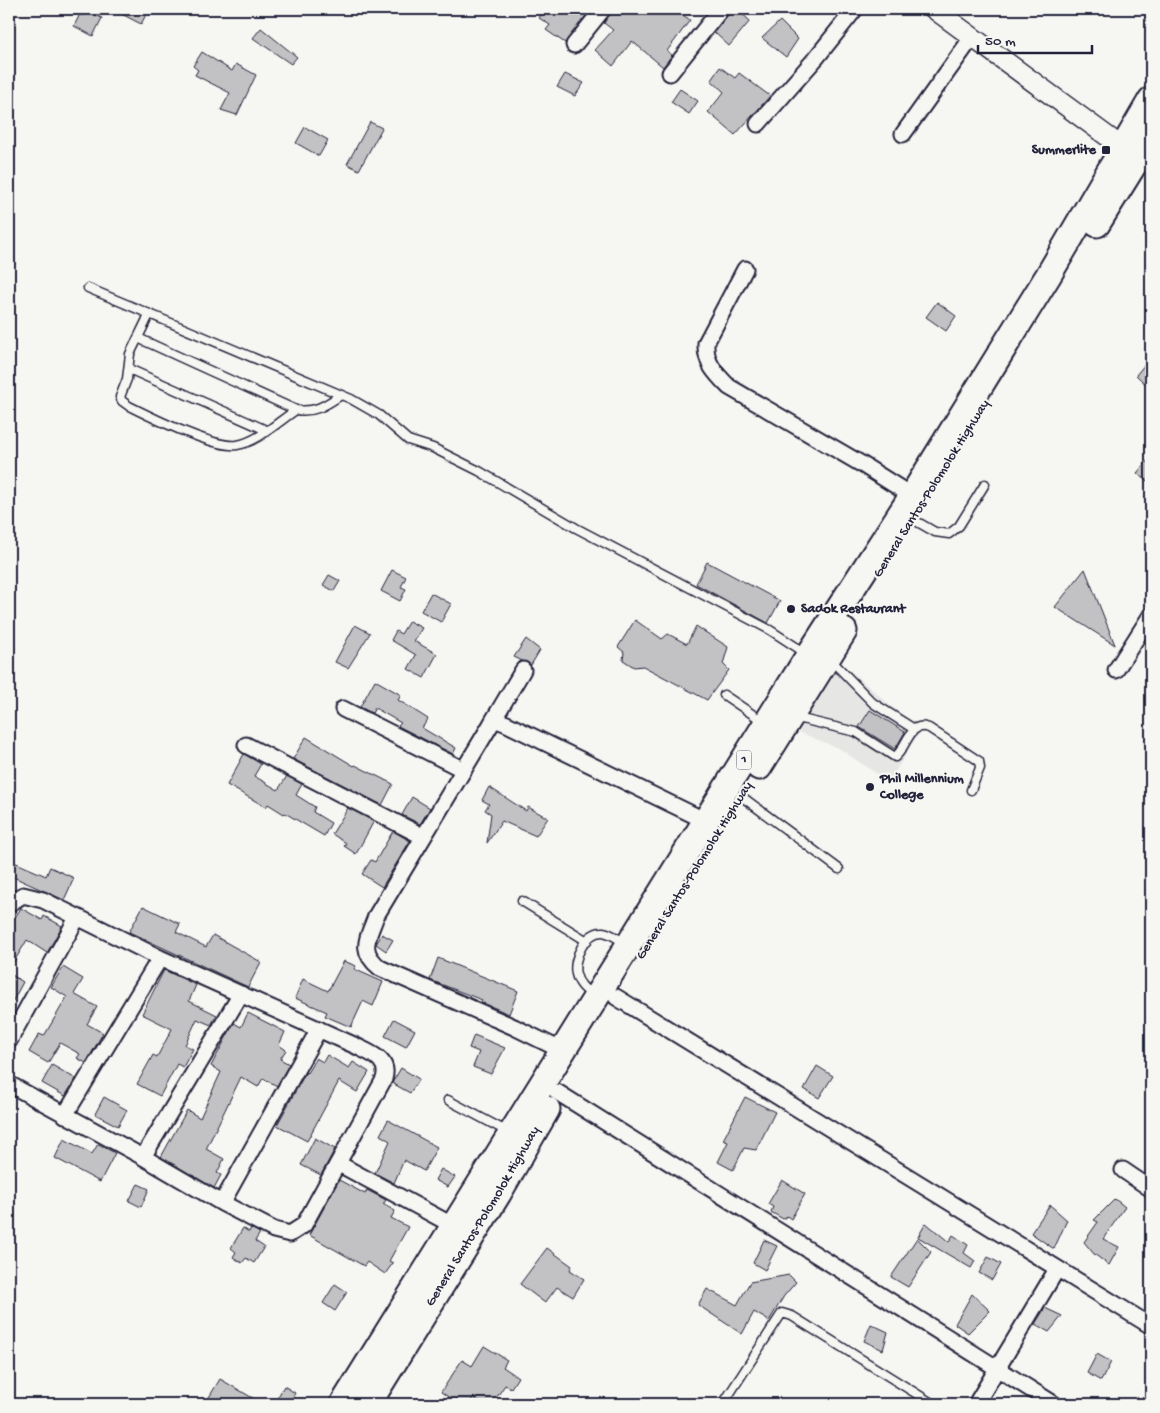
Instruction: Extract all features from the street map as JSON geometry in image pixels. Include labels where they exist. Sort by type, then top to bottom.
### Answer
[{"type":"highway","name":"1","points":[[343,1404],[563,1051],[606,998],[629,945],[766,724],[818,656],[913,508],[1122,148],[1149,117]]},
{"type":"highway","name":"General Santos-Polomolok Highway","points":[[913,508],[1149,117]]},
{"type":"highway","name":"General Santos-Polomolok Highway","points":[[368,1404],[498,1194],[557,1092],[606,998],[741,796],[791,717],[818,656]]},
{"type":"street","points":[[574,45],[603,9]]},
{"type":"street","points":[[670,73],[721,9]]},
{"type":"street","points":[[758,124],[855,9]]},
{"type":"street","points":[[934,9],[1122,148]]},
{"type":"street","points":[[903,134],[973,36]]},
{"type":"street","points":[[745,269],[706,343],[705,355],[713,370],[728,387],[863,465],[913,508]]},
{"type":"street","points":[[1116,670],[1151,615]]},
{"type":"street","points":[[523,670],[464,770],[422,836],[376,916],[366,943],[367,956],[380,968],[514,1027],[563,1051]]},
{"type":"street","points":[[342,709],[464,770]]},
{"type":"street","points":[[494,719],[706,821]]},
{"type":"street","points":[[246,745],[422,836]]},
{"type":"street","points":[[9,904],[18,897],[28,894],[160,958],[377,1057],[386,1067],[384,1079],[304,1225],[297,1232],[290,1234],[274,1230],[222,1203],[143,1157],[9,1084]]},
{"type":"street","points":[[9,1041],[77,918]]},
{"type":"street","points":[[66,1114],[160,958]]},
{"type":"street","points":[[143,1157],[241,994]]},
{"type":"street","points":[[606,998],[1151,1326]]},
{"type":"street","points":[[222,1203],[319,1029]]},
{"type":"street","points":[[557,1092],[1054,1404]]},
{"type":"street","points":[[339,1164],[454,1226]]},
{"type":"street","points":[[1123,1170],[1151,1189]]},
{"type":"street","points":[[976,1404],[1057,1269]]},
{"type":"lane","points":[[88,288],[341,395],[379,415],[408,440],[433,448],[478,471],[576,528],[818,656],[890,718],[914,729]]},
{"type":"lane","points":[[149,314],[130,354],[129,369],[120,397],[129,406],[206,439],[226,445],[238,445],[266,430],[296,410]]},
{"type":"lane","points":[[138,338],[296,410],[308,412],[318,409],[341,395]]},
{"type":"lane","points":[[129,369],[266,430]]},
{"type":"lane","points":[[913,508],[934,532],[942,535],[949,534],[959,526],[985,484]]},
{"type":"lane","points":[[724,695],[766,724]]},
{"type":"lane","points":[[791,717],[856,732],[876,741],[893,757],[897,756],[914,729],[922,726],[930,728],[979,761],[980,768],[972,790]]},
{"type":"lane","points":[[741,796],[839,870]]},
{"type":"lane","points":[[522,902],[587,941]]},
{"type":"lane","points":[[606,998],[583,987],[575,972],[576,959],[587,941],[596,933],[609,933],[629,945]]},
{"type":"lane","points":[[448,1100],[512,1134]]},
{"type":"lane","points":[[723,1404],[782,1313],[792,1316],[933,1404]]},
{"type":"shaded area","points":[[839,661],[920,731],[889,782],[840,749],[799,732]]},
{"type":"building","points":[[112,9],[149,9],[141,24]]},
{"type":"building","points":[[545,9],[591,9],[565,43],[546,30],[550,25],[539,18]]},
{"type":"building","points":[[612,9],[688,9],[683,15],[690,20],[667,51],[672,55],[663,67],[632,41],[613,66],[595,50],[613,30],[604,23]]},
{"type":"building","points":[[730,9],[737,9],[750,21],[729,46],[714,32],[728,15]]},
{"type":"building","points":[[86,11],[102,18],[93,36],[74,26],[80,14],[84,16]]},
{"type":"building","points":[[780,21],[798,39],[786,57],[762,38]]},
{"type":"building","points":[[261,28],[297,57],[291,64],[253,38]]},
{"type":"building","points":[[202,52],[232,71],[236,64],[256,75],[237,115],[221,110],[230,93],[195,75],[198,70],[193,66]]},
{"type":"building","points":[[720,67],[735,78],[739,73],[770,96],[735,135],[708,112],[724,92],[711,80]]},
{"type":"building","points":[[565,74],[584,83],[575,96],[557,87]]},
{"type":"building","points":[[680,89],[698,101],[689,114],[671,102]]},
{"type":"building","points":[[370,122],[382,128],[359,170],[347,164]]},
{"type":"building","points":[[305,127],[328,140],[319,156],[296,143]]},
{"type":"building","points":[[937,302],[956,316],[946,331],[926,317]]},
{"type":"building","points":[[1151,357],[1151,389],[1136,375]]},
{"type":"building","points":[[1151,457],[1151,484],[1137,473]]},
{"type":"building","points":[[707,562],[780,601],[768,623],[696,584]]},
{"type":"building","points":[[1085,569],[1115,645],[1055,607]]},
{"type":"building","points":[[392,570],[406,577],[401,587],[406,589],[400,601],[381,591]]},
{"type":"building","points":[[329,575],[340,581],[334,591],[323,585]]},
{"type":"building","points":[[431,593],[451,604],[441,622],[421,611]]},
{"type":"building","points":[[635,620],[662,639],[668,634],[687,644],[696,626],[728,647],[723,664],[729,670],[707,700],[643,666],[634,667],[623,660],[624,652],[618,647]]},
{"type":"building","points":[[409,621],[422,628],[414,641],[437,654],[424,678],[408,669],[416,655],[391,640],[396,631],[401,634]]},
{"type":"building","points":[[355,625],[370,633],[348,668],[335,662]]},
{"type":"building","points":[[526,639],[540,650],[531,665],[514,657]]},
{"type":"building","points":[[375,680],[401,695],[398,700],[428,719],[422,728],[456,748],[453,754],[398,726],[401,723],[375,708],[372,713],[360,707]]},
{"type":"building","points":[[870,710],[905,732],[895,749],[859,727]]},
{"type":"building","points":[[306,737],[354,766],[393,784],[382,805],[293,759]]},
{"type":"building","points":[[244,754],[261,764],[254,776],[278,790],[287,776],[302,784],[296,795],[315,807],[313,812],[331,823],[324,836],[268,804],[266,807],[227,785]]},
{"type":"building","points":[[489,787],[526,811],[528,807],[548,818],[536,836],[502,821],[487,843],[491,814],[485,810],[489,804],[482,800]]},
{"type":"building","points":[[412,797],[430,808],[420,824],[402,815]]},
{"type":"building","points":[[348,808],[374,821],[356,854],[344,846],[346,843],[332,834]]},
{"type":"building","points":[[393,831],[410,841],[382,887],[362,874],[371,860],[375,862]]},
{"type":"building","points":[[14,862],[46,876],[50,867],[74,878],[64,900],[9,875]]},
{"type":"building","points":[[143,906],[180,924],[176,932],[206,947],[213,935],[261,962],[248,987],[129,932]]},
{"type":"building","points":[[21,908],[42,920],[44,916],[62,926],[47,953],[27,940],[9,970],[9,927]]},
{"type":"building","points":[[382,934],[393,940],[386,951],[376,944]]},
{"type":"building","points":[[438,958],[518,991],[509,1014],[481,1002],[482,1000],[430,980]]},
{"type":"building","points":[[344,961],[356,966],[354,969],[383,982],[373,1006],[363,1001],[351,1027],[325,1016],[327,1012],[295,998],[303,979],[328,991]]},
{"type":"building","points":[[63,967],[83,979],[74,994],[97,1007],[87,1024],[103,1033],[86,1063],[77,1058],[80,1054],[60,1043],[48,1063],[29,1052],[39,1034],[44,1036],[67,997],[51,987]]},
{"type":"building","points":[[164,970],[196,985],[189,1001],[217,1015],[211,1025],[197,1019],[185,1045],[193,1049],[183,1067],[177,1064],[160,1096],[137,1084],[153,1055],[157,1057],[172,1029],[142,1014]]},
{"type":"building","points":[[9,973],[23,982],[9,1008]]},
{"type":"building","points":[[248,1013],[285,1032],[279,1045],[286,1050],[280,1059],[289,1064],[277,1086],[263,1078],[258,1087],[241,1077],[206,1149],[224,1159],[217,1173],[221,1175],[214,1188],[161,1157],[187,1110],[200,1118],[221,1072],[211,1066],[234,1023],[241,1027]]},
{"type":"building","points":[[394,1019],[415,1030],[406,1047],[385,1036]]},
{"type":"building","points":[[474,1035],[505,1048],[491,1074],[473,1067],[479,1052],[469,1048]]},
{"type":"building","points":[[327,1055],[349,1068],[353,1062],[369,1072],[357,1092],[339,1081],[307,1141],[277,1125],[306,1072],[316,1058],[323,1062]]},
{"type":"building","points":[[52,1065],[76,1079],[65,1096],[42,1083]]},
{"type":"building","points":[[817,1066],[833,1076],[819,1098],[804,1089]]},
{"type":"building","points":[[401,1068],[419,1079],[410,1093],[392,1083]]},
{"type":"building","points":[[104,1097],[127,1110],[118,1126],[95,1114]]},
{"type":"building","points":[[745,1097],[775,1112],[756,1150],[744,1148],[733,1170],[718,1162],[728,1142],[723,1140]]},
{"type":"building","points":[[388,1120],[437,1147],[424,1171],[404,1160],[394,1183],[375,1173],[390,1141],[380,1135]]},
{"type":"building","points":[[315,1138],[335,1149],[321,1175],[301,1165]]},
{"type":"building","points":[[64,1139],[92,1154],[98,1144],[115,1153],[100,1182],[55,1158]]},
{"type":"building","points":[[441,1169],[455,1177],[448,1187],[435,1180]]},
{"type":"building","points":[[339,1180],[365,1194],[367,1190],[386,1200],[383,1204],[395,1211],[391,1218],[408,1227],[389,1261],[393,1263],[385,1274],[367,1262],[364,1266],[309,1235]]},
{"type":"building","points":[[782,1180],[805,1194],[791,1219],[787,1216],[783,1219],[771,1212],[773,1207],[768,1204]]},
{"type":"building","points":[[138,1184],[149,1189],[141,1207],[129,1201]]},
{"type":"building","points":[[1115,1199],[1125,1207],[1103,1239],[1119,1247],[1109,1265],[1094,1254],[1084,1242],[1098,1222],[1094,1220]]},
{"type":"building","points":[[1050,1205],[1067,1220],[1054,1249],[1031,1233]]},
{"type":"building","points":[[926,1223],[949,1242],[953,1235],[968,1245],[964,1253],[975,1261],[971,1268],[918,1237]]},
{"type":"building","points":[[243,1228],[249,1232],[251,1228],[260,1233],[255,1241],[264,1247],[254,1263],[246,1258],[242,1263],[233,1257],[236,1252],[231,1248]]},
{"type":"building","points":[[917,1238],[931,1252],[908,1287],[891,1277]]},
{"type":"building","points":[[764,1240],[777,1246],[765,1270],[753,1263]]},
{"type":"building","points":[[547,1248],[572,1266],[570,1270],[584,1279],[573,1297],[557,1287],[545,1303],[520,1284]]},
{"type":"building","points":[[988,1257],[1001,1264],[992,1280],[979,1273]]},
{"type":"building","points":[[789,1275],[796,1282],[784,1296],[769,1321],[754,1312],[742,1334],[698,1305],[707,1289],[737,1305],[750,1282]]},
{"type":"building","points":[[335,1284],[347,1292],[335,1311],[323,1303]]},
{"type":"building","points":[[972,1294],[990,1311],[968,1333],[955,1324]]},
{"type":"building","points":[[1045,1308],[1062,1316],[1049,1332],[1035,1324]]},
{"type":"building","points":[[871,1324],[888,1332],[883,1350],[864,1341]]},
{"type":"building","points":[[484,1346],[507,1360],[503,1367],[518,1377],[511,1388],[505,1385],[492,1404],[484,1404],[473,1398],[469,1404],[459,1404],[441,1392],[462,1360],[472,1366]]},
{"type":"building","points":[[1097,1354],[1111,1362],[1101,1381],[1087,1373]]},
{"type":"building","points":[[220,1379],[263,1404],[205,1404]]},
{"type":"building","points":[[284,1386],[295,1393],[289,1404],[274,1404]]},
{"type":"place","name":"Summerlite","points":[[1106,150]]},
{"type":"place","name":"Sadok Restaurant","points":[[791,609]]},
{"type":"place","name":"Phil Millennium College","points":[[870,787]]}]
